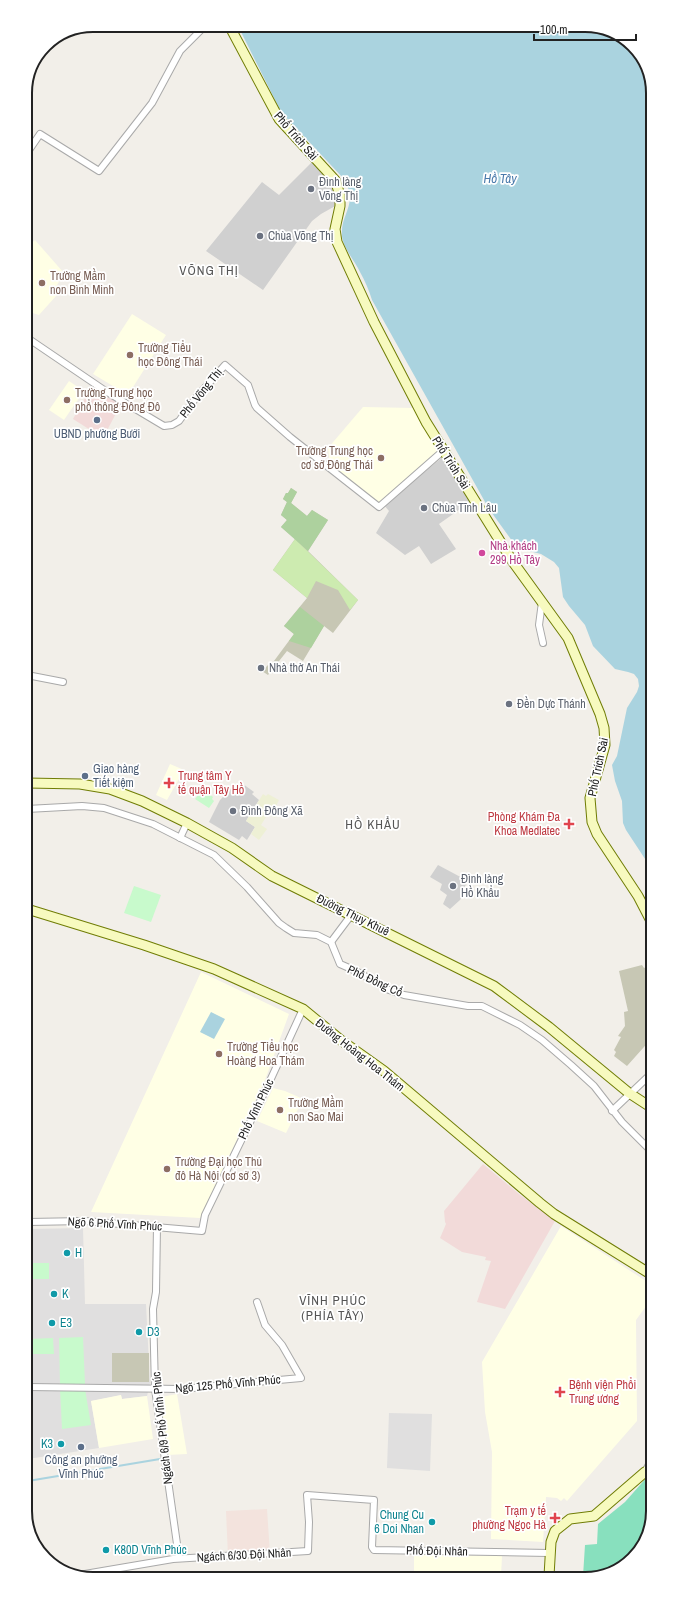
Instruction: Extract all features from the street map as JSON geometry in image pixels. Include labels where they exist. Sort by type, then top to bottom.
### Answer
[{"type":"main road","name":"Phố Trích Sài","points":[[233,32],[279,119],[335,180],[340,195],[340,206],[335,234],[340,251],[417,406],[513,562],[568,638],[600,714],[604,728],[605,745],[590,798],[592,822],[597,834],[638,896],[646,911]]},
{"type":"main road","name":"Đường Thụy Khuê","points":[[32,784],[80,784],[110,789],[142,801],[187,823],[232,848],[272,876],[352,914],[494,986],[548,1026],[629,1093],[646,1104]]},
{"type":"main road","name":"Đường Hoàng Hoa Thám","points":[[32,911],[144,945],[214,969],[302,1009],[342,1041],[384,1071],[554,1214],[646,1271]]},
{"type":"main road","points":[[549,1572],[549,1554],[555,1530],[570,1519],[594,1516],[646,1475]]},
{"type":"street","points":[[32,146],[40,134],[99,171],[152,103],[180,51],[188,41],[198,32]]},
{"type":"street","name":"Phố Võng Thị","points":[[32,341],[107,392],[164,426],[172,425],[179,421],[195,399],[225,365],[248,385],[257,408],[290,437],[380,507],[444,450]]},
{"type":"street","points":[[542,602],[540,625],[543,643]]},
{"type":"street","points":[[32,676],[63,682]]},
{"type":"street","points":[[32,809],[82,806],[104,808],[141,819],[214,855],[247,887],[279,923],[294,933],[317,935],[330,942],[352,914]]},
{"type":"street","points":[[180,838],[187,823]]},
{"type":"street","name":"Phố Đồng Cổ","points":[[330,942],[340,964],[356,971],[388,990],[422,999],[468,1006],[482,1006],[520,1025],[542,1040],[594,1086],[612,1111],[646,1146]]},
{"type":"street","name":"Phố Vĩnh Phúc","points":[[202,1231],[205,1215],[269,1084],[302,1009]]},
{"type":"street","points":[[612,1111],[646,1078]]},
{"type":"street","name":"Ngõ 6 Phố Vĩnh Phúc","points":[[32,1222],[85,1221],[202,1231]]},
{"type":"street","name":"Ngách 6/9 Phố Vĩnh Phúc","points":[[157,1226],[156,1292],[154,1309],[155,1389],[179,1558]]},
{"type":"street","name":"Ngõ 125 Phố Vĩnh Phúc","points":[[32,1387],[155,1389],[199,1388],[301,1378],[282,1345],[265,1325],[257,1302]]},
{"type":"street","name":"Phố Đội Nhân","points":[[308,1551],[309,1522],[307,1495],[374,1500],[372,1547],[374,1550],[549,1554]]},
{"type":"street","name":"Ngách 6/30 Đội Nhân","points":[[97,1572],[179,1558],[308,1551]]},
{"type":"shaded area","name":"Chùa Võng Thị","points":[[314,160],[333,181],[337,205],[312,221],[263,290],[206,251],[262,182],[279,195]]},
{"type":"shaded area","name":"Trường Mầm non Bình Minh","points":[[35,240],[64,273],[53,292],[57,295],[39,315],[32,313],[32,242]]},
{"type":"shaded area","name":"Trường Tiểu học Đông Thái","points":[[132,314],[166,335],[128,395],[93,374]]},
{"type":"shaded area","name":"Trường Trung học phổ thông Đông Đô","points":[[69,381],[84,391],[64,420],[49,410]]},
{"type":"shaded area","points":[[92,386],[121,404],[103,438],[73,419]]},
{"type":"shaded area","name":"Trường Trung học cơ sở Đông Thái","points":[[363,407],[414,408],[441,450],[379,504],[330,465],[328,448]]},
{"type":"shaded area","name":"Chùa Tĩnh Lâu","points":[[444,456],[470,502],[439,524],[456,549],[431,564],[419,546],[405,555],[376,533],[389,511],[384,505]]},
{"type":"shaded area","points":[[291,488],[297,492],[291,503],[307,516],[312,510],[328,520],[308,551],[358,600],[333,633],[324,626],[303,661],[287,651],[268,675],[262,671],[269,664],[271,665],[294,634],[284,626],[307,598],[273,570],[295,539],[281,527],[287,520],[281,515],[287,502],[283,499]]},
{"type":"shaded area","name":"Trung tâm Y tế quận Tây Hồ","points":[[170,764],[184,770],[167,800],[156,795]]},
{"type":"shaded area","name":"Đình Đông Xã","points":[[236,784],[242,786],[243,784],[254,792],[252,794],[259,800],[246,821],[255,827],[247,840],[242,836],[239,840],[209,822],[220,800]]},
{"type":"shaded area","points":[[263,794],[266,796],[268,794],[279,800],[274,810],[278,812],[275,818],[268,814],[261,825],[267,829],[259,840],[251,834],[255,827],[246,821]]},
{"type":"shaded area","name":"Đình làng Hồ Khẩu","points":[[438,865],[468,881],[464,888],[468,889],[460,900],[450,909],[443,904],[447,895],[440,890],[442,884],[430,877]]},
{"type":"shaded area","points":[[642,965],[644,968],[646,967],[646,1045],[627,1066],[614,1056],[616,1052],[614,1050],[621,1037],[618,1036],[625,1026],[624,1012],[628,1011],[619,971]]},
{"type":"shaded area","points":[[201,972],[289,1014],[265,1080],[200,1218],[91,1212]]},
{"type":"shaded area","name":"Trường Mầm non Sao Mai","points":[[273,1088],[285,1091],[303,1099],[286,1133],[257,1121]]},
{"type":"shaded area","points":[[483,1164],[555,1221],[505,1309],[477,1302],[491,1261],[485,1260],[486,1257],[462,1252],[440,1238],[446,1224],[444,1211]]},
{"type":"shaded area","name":"Bệnh viện Phổi Trung ương","points":[[561,1226],[646,1281],[646,1306],[636,1320],[637,1421],[567,1501],[564,1498],[561,1501],[557,1498],[546,1497],[543,1542],[491,1539],[492,1452],[485,1412],[482,1362]]},
{"type":"shaded area","points":[[83,1228],[85,1304],[146,1304],[150,1383],[147,1396],[122,1399],[121,1395],[91,1401],[99,1448],[32,1458],[32,1229]]},
{"type":"shaded area","points":[[112,1353],[149,1353],[149,1382],[112,1382]]},
{"type":"shaded area","points":[[177,1394],[187,1454],[167,1455],[160,1401],[162,1397]]},
{"type":"shaded area","points":[[121,1395],[122,1399],[147,1396],[153,1439],[99,1448],[91,1401]]},
{"type":"shaded area","points":[[389,1413],[432,1414],[430,1471],[387,1468]]},
{"type":"shaded area","points":[[267,1509],[270,1554],[228,1556],[226,1511]]},
{"type":"shaded area","points":[[414,1555],[502,1556],[501,1572],[414,1572]]},
{"type":"green space","points":[[291,488],[297,492],[291,503],[307,516],[312,510],[328,520],[308,551],[281,527],[287,520],[281,515],[287,502],[283,499]]},
{"type":"green space","points":[[295,539],[358,600],[350,610],[338,590],[316,581],[307,598],[273,570]]},
{"type":"green space","points":[[300,607],[324,626],[311,648],[289,641],[294,634],[284,626]]},
{"type":"green space","points":[[203,789],[213,797],[212,799],[214,801],[209,808],[195,799]]},
{"type":"green space","points":[[134,886],[161,895],[151,922],[124,913]]},
{"type":"green space","points":[[32,1263],[49,1263],[49,1279],[32,1279]]},
{"type":"green space","points":[[83,1337],[85,1384],[60,1385],[59,1338]]},
{"type":"green space","points":[[53,1338],[54,1354],[32,1354],[32,1339]]},
{"type":"green space","points":[[60,1389],[85,1389],[91,1425],[62,1429]]},
{"type":"green space","points":[[646,1478],[645,1519],[643,1530],[636,1545],[615,1564],[597,1571],[583,1572],[585,1545],[597,1544],[598,1524],[625,1502]]},
{"type":"water","name":"Hồ Tây","points":[[241,32],[589,32],[600,34],[615,40],[631,53],[640,66],[646,93],[646,860],[623,823],[622,801],[615,781],[612,765],[617,756],[627,708],[639,686],[638,679],[634,674],[615,669],[593,646],[585,625],[563,597],[559,568],[554,562],[541,554],[521,549],[515,545],[489,509],[372,300],[364,279],[343,241],[342,228],[348,209],[350,196],[344,179],[281,112]]},
{"type":"water","points":[[211,1012],[225,1019],[214,1039],[200,1032]]},
{"type":"waterway","points":[[32,1480],[160,1459]]},
{"type":"place","name":"Đình làng Võng Thị","points":[[311,189]]},
{"type":"place","name":"Chùa Võng Thị","points":[[260,236]]},
{"type":"place","name":"Trường Mầm non Bình Minh","points":[[42,283]]},
{"type":"place","name":"Trường Tiểu học Đông Thái","points":[[130,355]]},
{"type":"place","name":"Trường Trung học phổ thông Đông Đô","points":[[67,400]]},
{"type":"place","name":"UBND phường Bưởi","points":[[97,420]]},
{"type":"place","name":"Trường Trung học cơ sở Đông Thái","points":[[381,458]]},
{"type":"place","name":"Chùa Tĩnh Lâu","points":[[424,508]]},
{"type":"place","name":"Nhà khách 299 Hồ Tây","points":[[482,553]]},
{"type":"place","name":"Nhà thờ An Thái","points":[[261,668]]},
{"type":"place","name":"Đền Dực Thánh","points":[[509,704]]},
{"type":"place","name":"Giao hàng Tiết kiệm","points":[[85,776]]},
{"type":"place","name":"Trung tâm Y tế quận Tây Hồ","points":[[169,783]]},
{"type":"place","name":"Đình Đông Xã","points":[[233,811]]},
{"type":"place","name":"Phòng Khám Đa Khoa Medlatec","points":[[569,824]]},
{"type":"place","name":"Đình làng Hồ Khẩu","points":[[453,886]]},
{"type":"place","name":"Trường Tiểu học Hoàng Hoa Thám","points":[[219,1054]]},
{"type":"place","name":"Trường Mầm non Sao Mai","points":[[280,1110]]},
{"type":"place","name":"Trường Đại học Thủ đô Hà Nội (cơ sở 3)","points":[[167,1169]]},
{"type":"place","name":"H","points":[[67,1253]]},
{"type":"place","name":"K","points":[[54,1294]]},
{"type":"place","name":"E3","points":[[52,1323]]},
{"type":"place","name":"D3","points":[[139,1332]]},
{"type":"place","name":"Bệnh viện Phổi Trung ương","points":[[560,1392]]},
{"type":"place","name":"K3","points":[[61,1444]]},
{"type":"place","name":"Công an phường Vĩnh Phúc","points":[[81,1447]]},
{"type":"place","name":"Trạm y tế phường Ngọc Hà","points":[[555,1518]]},
{"type":"place","name":"Chung Cu 6 Doi Nhan","points":[[432,1522]]},
{"type":"place","name":"K80D Vĩnh Phúc","points":[[106,1550]]},
{"type":"district","name":"VÕNG THỊ","points":[[209,270]]},
{"type":"district","name":"HỒ KHẨU","points":[[373,824]]},
{"type":"district","name":"VĨNH PHÚC (PHÍA TÂY)","points":[[333,1308]]}]
